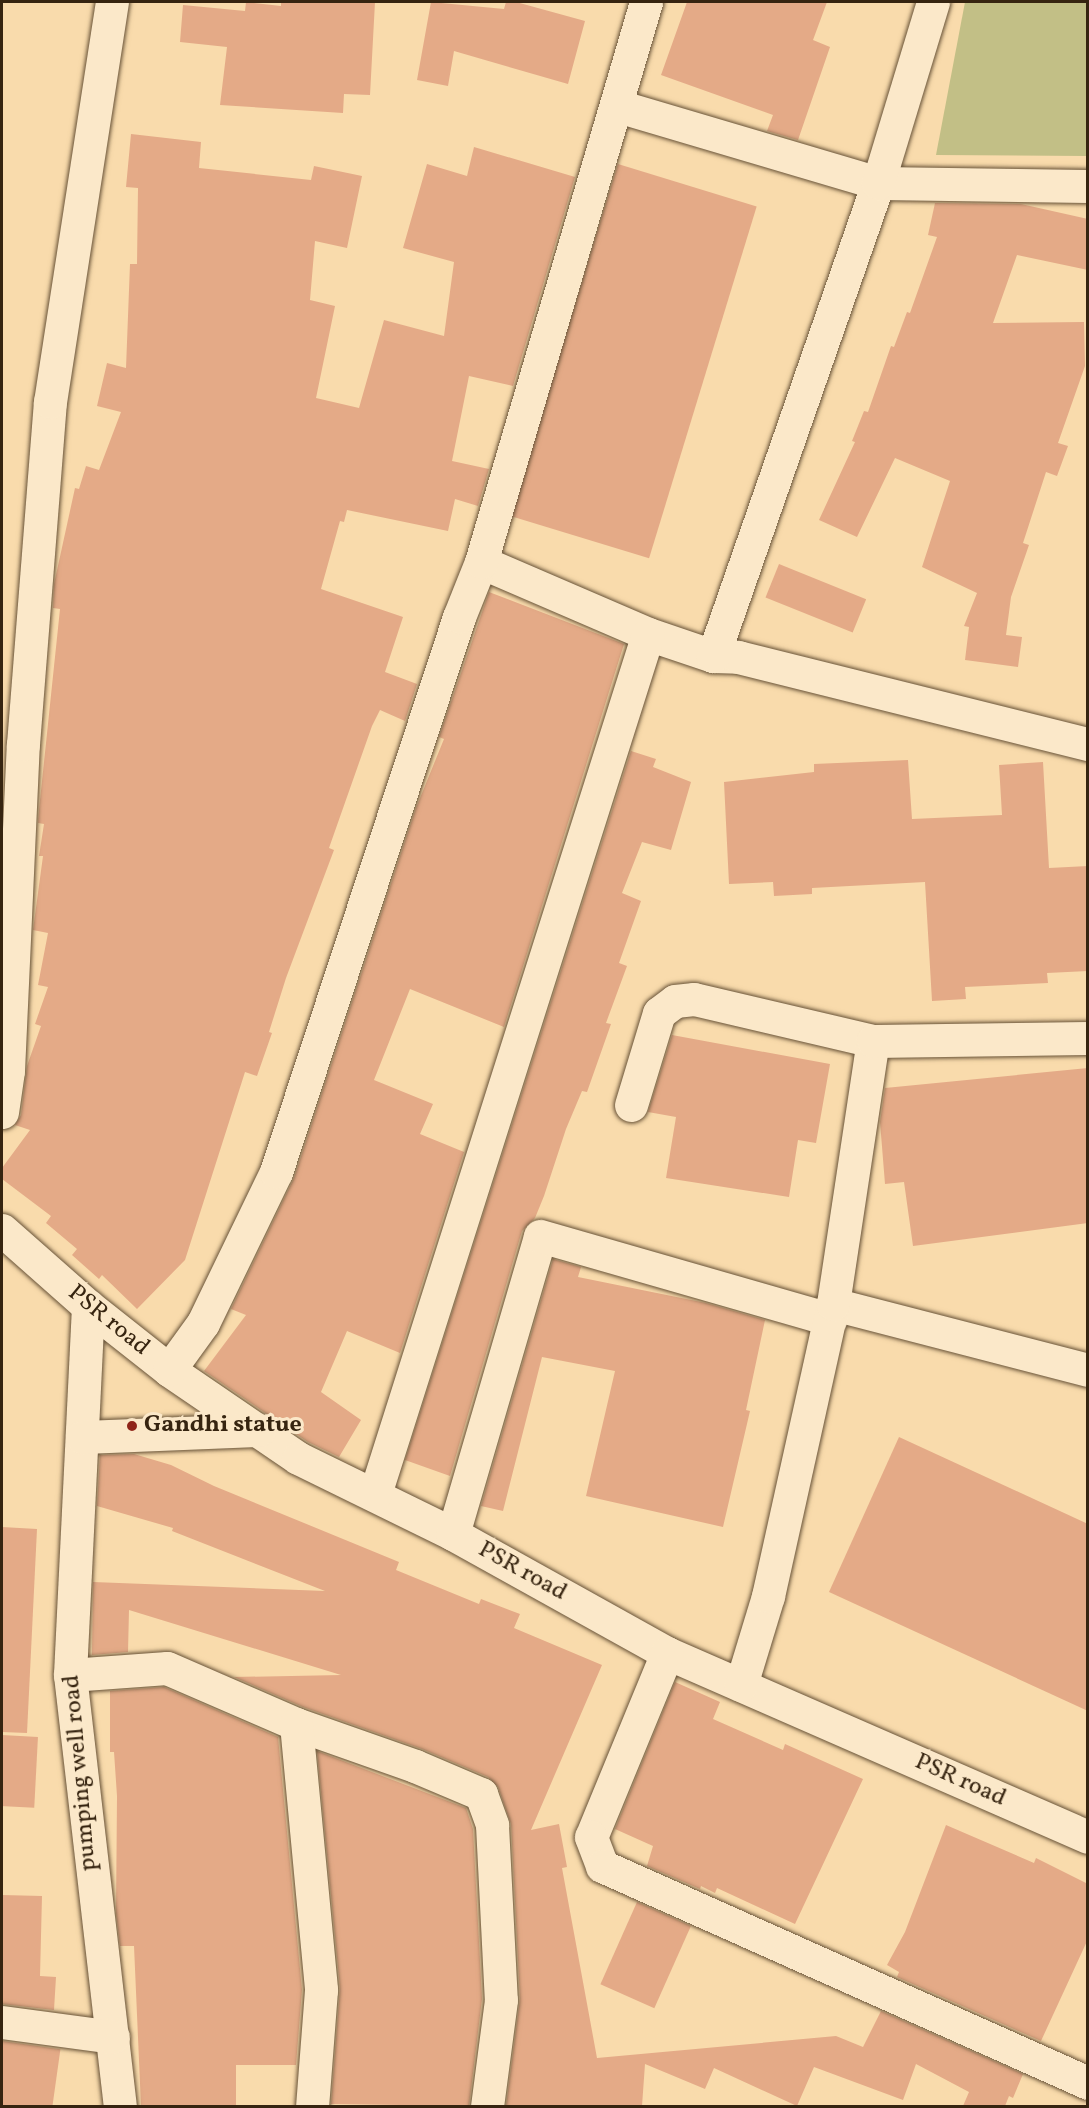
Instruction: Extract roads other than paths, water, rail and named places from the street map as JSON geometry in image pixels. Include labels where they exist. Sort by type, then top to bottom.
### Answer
[{"type":"street","points":[[2,1112],[8,1071],[23,744],[50,402],[112,2]]},
{"type":"street","points":[[169,1370],[203,1323],[276,1172],[459,617],[482,562],[618,106],[646,2]]},
{"type":"street","points":[[712,656],[878,183],[933,2]]},
{"type":"street","points":[[618,106],[878,183],[1088,186]]},
{"type":"street","points":[[482,562],[648,634],[712,656],[738,657],[1088,744]]},
{"type":"street","points":[[375,1494],[648,634]]},
{"type":"street","points":[[631,1105],[659,1013],[675,1001],[694,999],[873,1041],[1088,1038]]},
{"type":"street","points":[[741,1685],[768,1596],[832,1311],[873,1041]]},
{"type":"street","name":"PSR road","points":[[2,1230],[88,1306],[169,1370],[298,1458],[453,1533],[666,1653],[1088,1837]]},
{"type":"street","points":[[453,1533],[540,1236],[832,1311],[1088,1370]]},
{"type":"street","name":"pumping well road","points":[[88,1306],[69,1675],[100,1961],[114,2037],[120,2106]]},
{"type":"street","points":[[82,1437],[259,1430]]},
{"type":"street","points":[[666,1653],[591,1837],[602,1866],[1088,2083]]},
{"type":"street","points":[[69,1675],[167,1668],[296,1725],[415,1766],[480,1794],[492,1825],[501,2000],[487,2106]]},
{"type":"street","points":[[296,1725],[321,1990],[312,2106]]},
{"type":"street","points":[[2,2022],[114,2037]]},
{"type":"place","name":"Gandhi statue","points":[[132,1426]]}]
